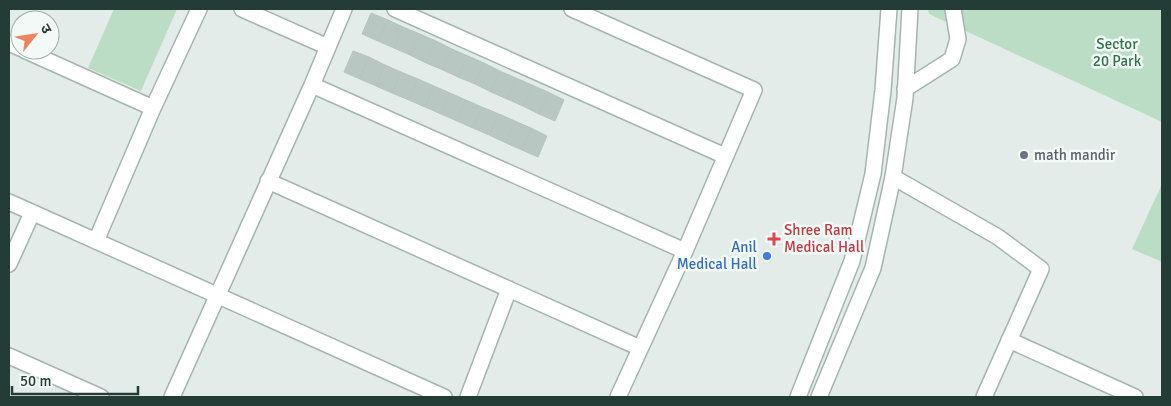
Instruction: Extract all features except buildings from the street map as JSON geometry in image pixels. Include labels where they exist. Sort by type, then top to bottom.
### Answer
[{"type":"street","points":[[96,241],[153,108],[199,9]]},
{"type":"street","points":[[242,9],[328,47]]},
{"type":"street","points":[[172,397],[312,85],[344,9]]},
{"type":"street","points":[[395,9],[725,156]]},
{"type":"street","points":[[572,9],[754,90],[685,251],[618,397]]},
{"type":"street","points":[[798,397],[852,261],[874,174],[889,9]]},
{"type":"street","points":[[819,397],[873,268],[893,177],[905,98],[910,9]]},
{"type":"street","points":[[906,89],[952,59],[958,38],[953,9]]},
{"type":"street","points":[[46,60],[153,108]]},
{"type":"street","points":[[312,85],[685,251]]},
{"type":"street","points":[[893,177],[998,237],[1041,269],[984,397]]},
{"type":"street","points":[[268,181],[640,348]]},
{"type":"street","points":[[9,202],[444,397]]},
{"type":"street","points":[[9,264],[32,213]]},
{"type":"street","points":[[468,397],[509,289]]},
{"type":"street","points":[[1009,340],[1135,397]]},
{"type":"street","points":[[9,356],[101,397]]},
{"type":"green space","points":[[114,9],[177,9],[141,91],[88,68]]},
{"type":"green space","name":"Sector 20 Park","points":[[928,9],[1162,9],[1162,122],[929,14]]},
{"type":"green space","points":[[1162,184],[1162,262],[1132,249]]},
{"type":"place","name":"math mandir","points":[[1024,155]]},
{"type":"place","name":"Shree Ram Medical Hall","points":[[774,239]]},
{"type":"place","name":"Anil Medical Hall","points":[[767,256]]}]
